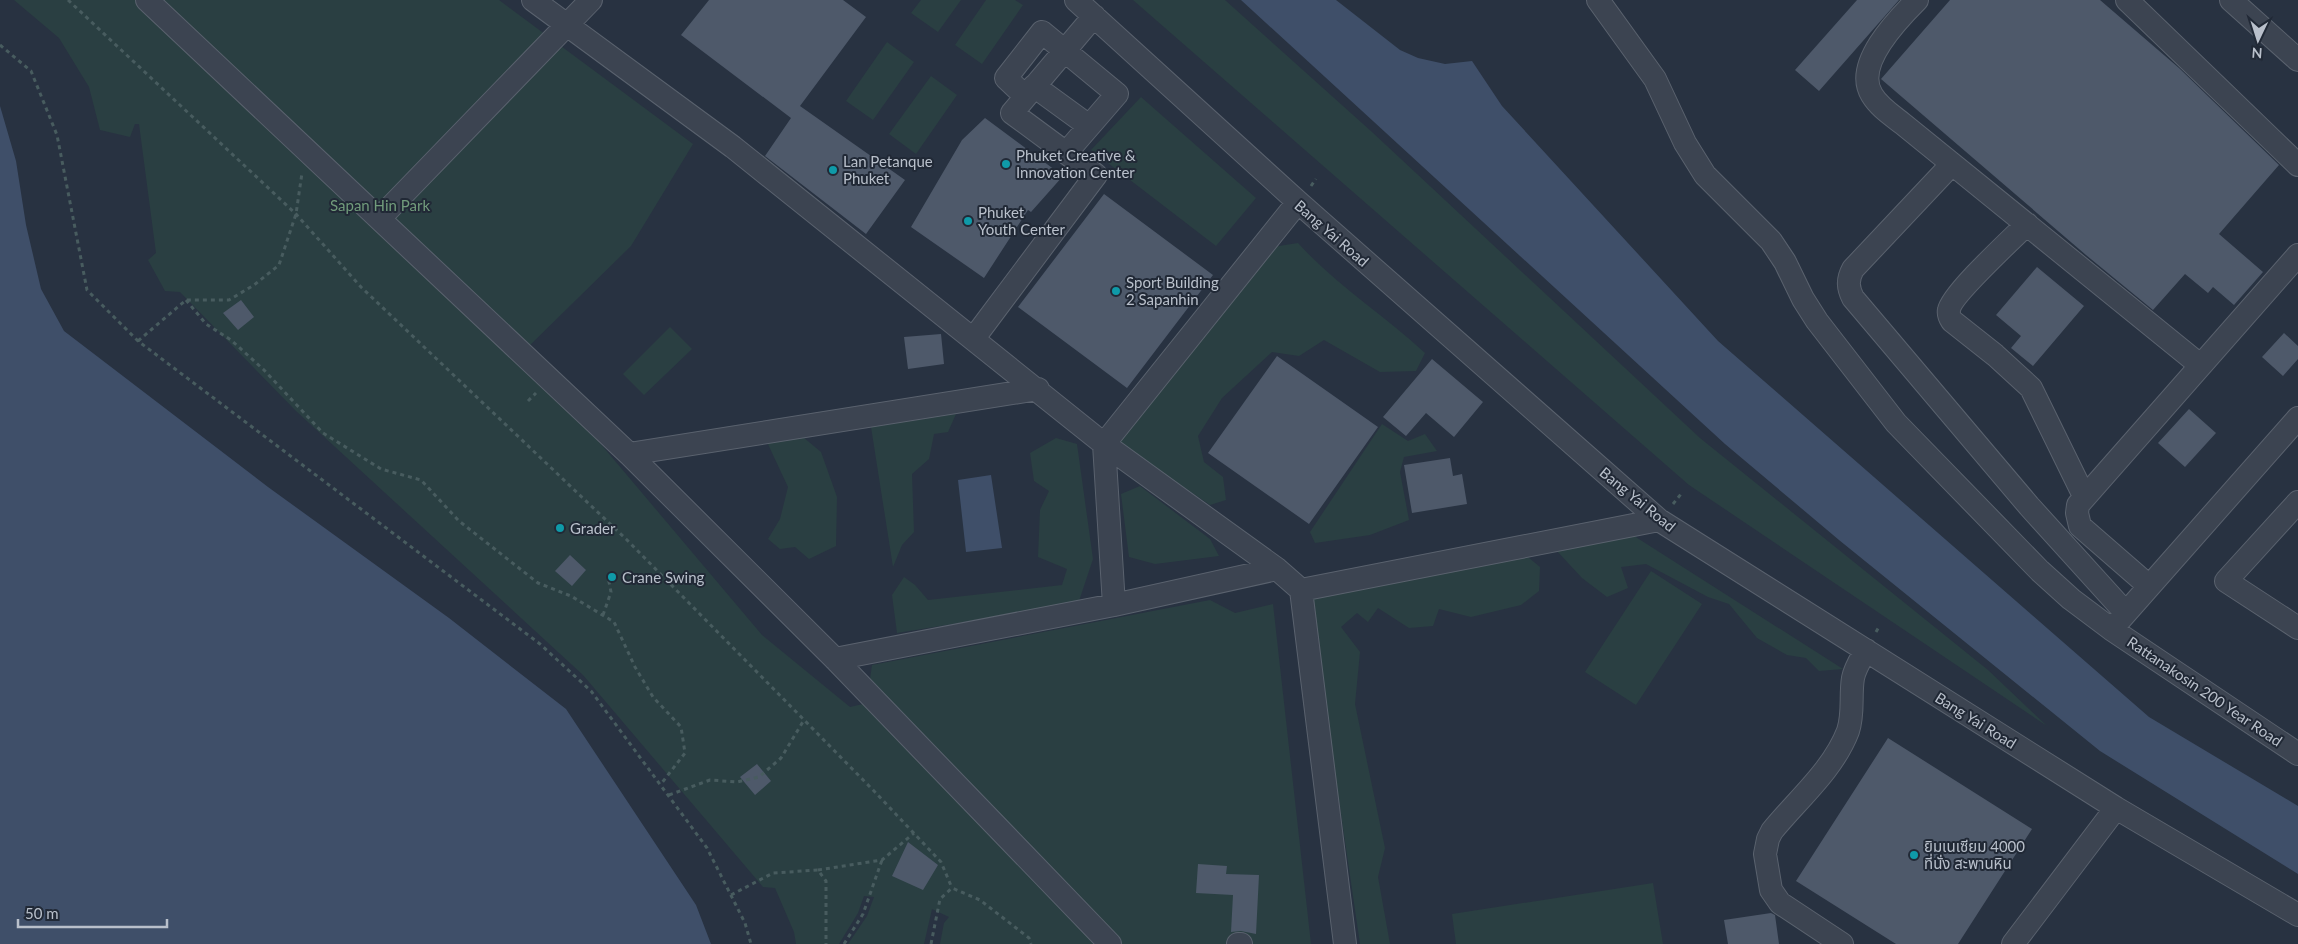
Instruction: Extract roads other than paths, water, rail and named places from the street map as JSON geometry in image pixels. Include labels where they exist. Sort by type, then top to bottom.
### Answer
[{"type":"street","points":[[147,0],[629,454],[835,660],[1110,944]]},
{"type":"street","points":[[533,0],[733,147],[1038,389],[1104,444],[1277,569],[1301,590],[1345,944]]},
{"type":"street","points":[[380,218],[592,0]]},
{"type":"street","name":"Bang Yai Road","points":[[1076,0],[1298,202],[1659,520],[2116,808],[2298,915]]},
{"type":"street","name":"Rattanakosin 200 Year Road","points":[[1598,0],[1658,85],[1685,143],[1705,174],[1770,241],[1785,262],[1803,299],[1817,321],[1896,423],[2040,571],[2111,629],[2298,754]]},
{"type":"street","points":[[1917,0],[1873,54],[1868,70],[1869,88],[1879,104],[2200,366]]},
{"type":"street","points":[[2127,0],[2298,165]]},
{"type":"street","points":[[2231,0],[2298,60]]},
{"type":"street","points":[[1065,50],[1094,16]]},
{"type":"street","points":[[1066,153],[1089,126],[1116,94],[1042,32],[1006,78],[1089,126]]},
{"type":"street","points":[[974,338],[1096,175],[1012,112],[1030,91]]},
{"type":"street","points":[[1952,164],[1853,269],[1849,277],[1849,290],[1853,298],[2029,506],[2125,612]]},
{"type":"street","points":[[1114,605],[1104,444],[1298,202]]},
{"type":"street","points":[[2027,224],[1960,292],[1949,309],[1949,316],[1952,321],[1995,355],[2031,388],[2084,496]]},
{"type":"street","points":[[2149,586],[2080,526],[2077,513],[2078,505],[2298,255]]},
{"type":"street","points":[[629,454],[1038,389]]},
{"type":"street","points":[[2111,629],[2298,418]]},
{"type":"street","points":[[2298,502],[2226,581],[2298,628]]},
{"type":"street","points":[[1301,590],[1659,520]]},
{"type":"street","points":[[835,660],[1114,605],[1277,569]]},
{"type":"street","points":[[1842,944],[1780,903],[1771,890],[1765,854],[1772,831],[1815,782],[1838,750],[1848,731],[1853,710],[1854,676],[1866,650]]},
{"type":"street","points":[[2013,944],[2116,808]]},
{"type":"water","points":[[1241,0],[1336,0],[1400,50],[1418,58],[1445,64],[1472,61],[1502,106],[1718,341],[2149,717],[2298,806],[2298,874],[2100,751],[1839,540],[1725,444]]},
{"type":"water","points":[[0,106],[16,161],[26,225],[41,289],[64,331],[268,487],[449,618],[566,709],[696,905],[711,944],[0,944]]},
{"type":"water","points":[[991,475],[1002,548],[966,552],[958,480]]},
{"type":"place","name":"Phuket Creative & Innovation Center","points":[[1006,164]]},
{"type":"place","name":"Lan Petanque Phuket","points":[[833,170]]},
{"type":"place","name":"Phuket Youth Center","points":[[968,221]]},
{"type":"place","name":"Sport Building 2 Sapanhin","points":[[1116,291]]},
{"type":"place","name":"Grader","points":[[560,528]]},
{"type":"place","name":"Crane Swing","points":[[612,577]]},
{"type":"place","name":"ยิมเนเซียม 4000 ที่นั่ง สะพานหิน","points":[[1914,855]]},
{"type":"park label","name":"Sapan Hin Park","points":[[380,205]]}]
